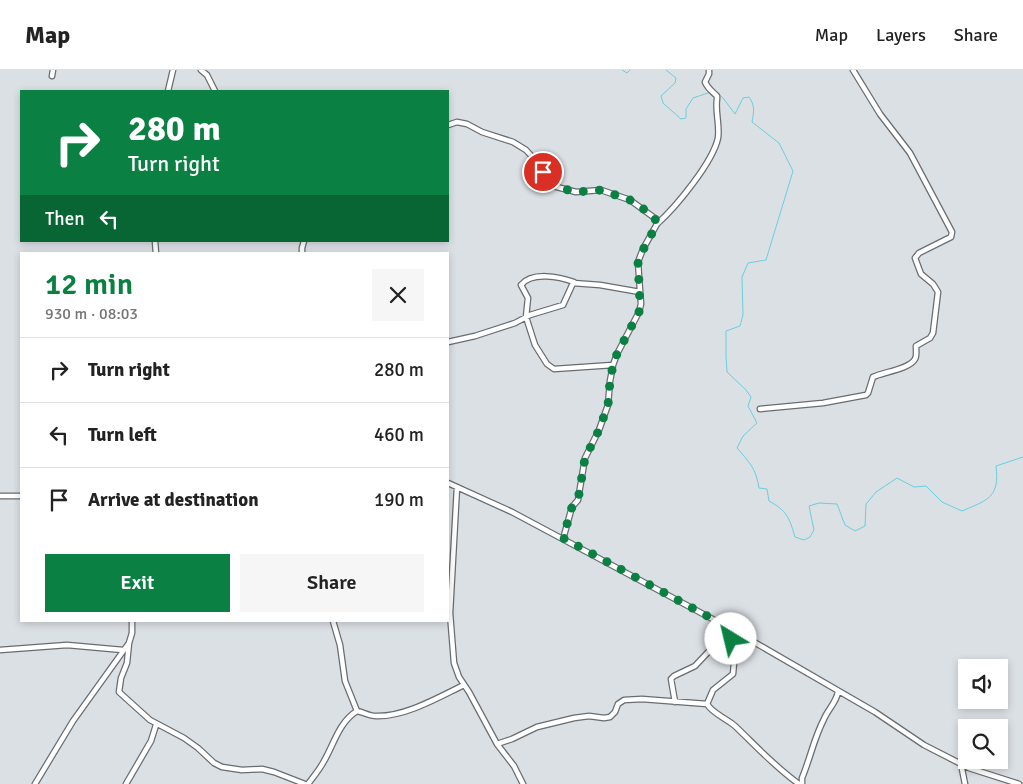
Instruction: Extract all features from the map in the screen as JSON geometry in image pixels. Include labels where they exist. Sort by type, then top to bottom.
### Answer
[{"type":"street","points":[[52,76],[54,70]]},
{"type":"street","points":[[168,90],[173,70]]},
{"type":"street","points":[[201,70],[207,74],[215,90]]},
{"type":"street","points":[[563,538],[572,507],[578,500],[585,458],[599,430],[608,405],[613,365],[639,312],[638,262],[657,224],[667,215],[698,175],[715,148],[718,136],[717,99],[705,82],[709,70]]},
{"type":"street","points":[[760,409],[823,403],[866,395],[873,377],[880,373],[899,369],[914,361],[916,358],[916,346],[930,338],[935,328],[938,292],[933,284],[921,274],[915,258],[919,253],[951,237],[952,232],[910,153],[880,114],[853,70]]},
{"type":"street","points":[[449,125],[457,122],[467,124],[482,132],[513,142],[526,150],[537,162],[549,183],[553,186],[576,192],[601,190],[630,200],[654,216],[657,224]]},
{"type":"street","points":[[613,365],[577,366],[560,369],[550,367],[535,345],[526,317],[528,298],[521,285],[527,280],[541,277],[563,278],[576,282],[640,292]]},
{"type":"street","points":[[449,342],[475,336],[563,305],[572,284],[576,282]]},
{"type":"street","points":[[449,484],[563,538],[735,631],[875,712],[924,745],[958,762]]},
{"type":"street","points":[[457,488],[450,613],[453,657],[456,671],[496,744],[514,766],[523,784]]},
{"type":"street","points":[[0,496],[20,496]]},
{"type":"street","points":[[132,622],[127,663],[121,678],[119,692],[156,725],[184,738],[214,763],[222,767],[274,772],[306,784],[324,760],[346,720],[357,711]]},
{"type":"street","points":[[333,622],[340,645],[345,681],[357,711]]},
{"type":"street","points":[[675,702],[671,679],[695,666],[726,627]]},
{"type":"street","points":[[707,704],[713,690],[733,674],[735,651],[731,639],[735,631]]},
{"type":"street","points":[[36,784],[73,721],[129,643]]},
{"type":"street","points":[[0,650],[67,645],[123,650]]},
{"type":"street","points":[[357,711],[373,716],[396,713],[431,701],[464,685]]},
{"type":"street","points":[[707,704],[711,710],[734,725],[777,767],[799,783],[823,720],[835,702],[838,692]]},
{"type":"street","points":[[496,744],[504,743],[537,727],[574,718],[589,716],[610,717],[615,712],[618,704],[624,700],[707,704]]},
{"type":"street","points":[[126,784],[151,741],[156,725]]},
{"type":"street","points":[[962,769],[965,784]]},
{"type":"street","points":[[973,769],[1019,784]]},
{"type":"waterway","points":[[622,70],[627,73],[630,70]]},
{"type":"waterway","points":[[666,70],[676,78],[675,83],[661,96],[663,103],[681,119],[686,118],[686,109],[693,98],[711,92]]},
{"type":"waterway","points":[[717,93],[735,114],[743,98],[749,97],[754,109],[752,122],[779,143],[793,171],[766,260],[748,263],[742,277],[743,315],[740,326],[726,331],[726,356],[727,372],[751,397],[748,406],[757,423],[743,436],[737,448],[754,470],[759,488],[767,489],[769,501],[780,508],[786,515],[795,537],[804,540],[810,537],[814,530],[809,506],[819,503],[837,504],[845,525],[855,531],[865,526],[866,504],[876,492],[897,478],[914,487],[926,486],[942,502],[962,511],[979,504],[994,491],[997,476],[996,466],[1023,457]]},
{"type":"route","points":[[543,172],[549,183],[553,186],[576,192],[598,189],[630,200],[654,216],[657,224],[638,262],[639,312],[613,365],[608,405],[599,430],[585,458],[578,500],[572,507],[563,538],[596,558],[735,631],[731,639]]}]
